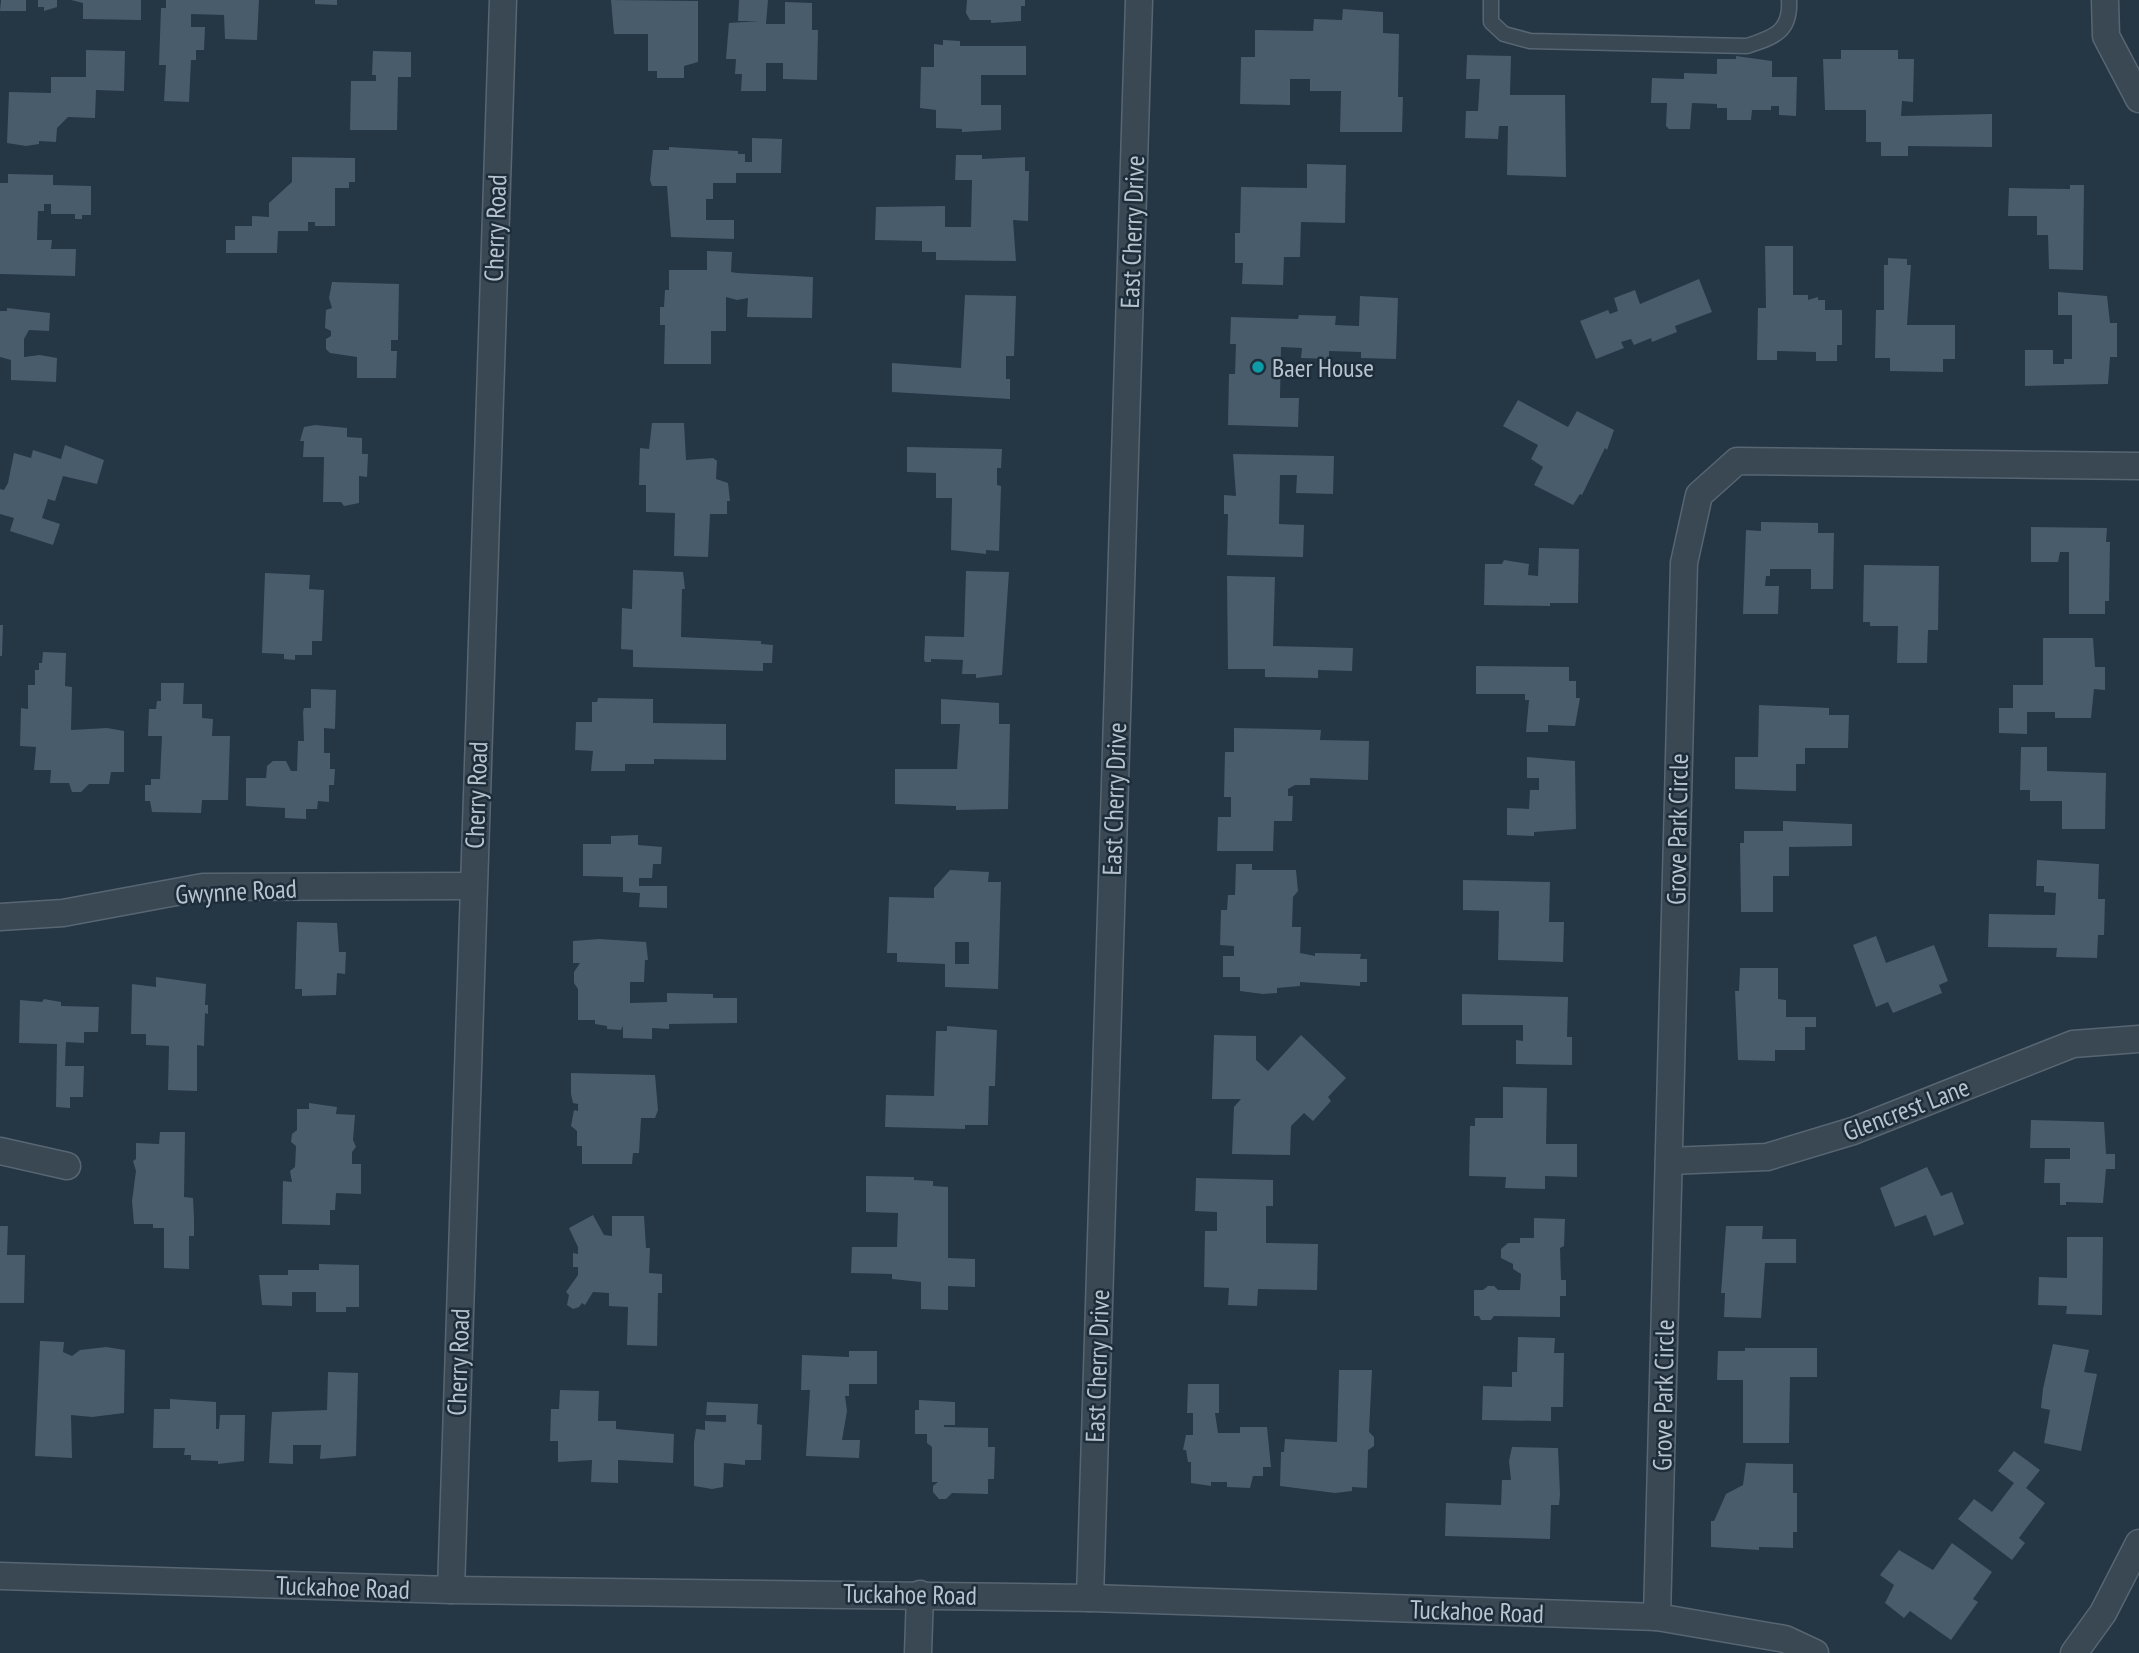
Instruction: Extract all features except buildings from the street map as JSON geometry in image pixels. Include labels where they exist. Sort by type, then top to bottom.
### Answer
[{"type":"street","name":"Cherry Road","points":[[451,1590],[503,0]]},
{"type":"street","name":"East Cherry Drive","points":[[1090,1598],[1139,0]]},
{"type":"street","points":[[2105,0],[2106,36],[2139,99]]},
{"type":"street","name":"Grove Park Circle","points":[[1657,1617],[1684,563],[1699,495],[1737,461],[2139,466]]},
{"type":"street","name":"Gwynne Road","points":[[0,917],[63,913],[203,887],[473,886]]},
{"type":"street","name":"Glencrest Lane","points":[[1669,1161],[1767,1157],[1853,1131],[2073,1044],[2139,1039]]},
{"type":"street","points":[[0,1150],[67,1166]]},
{"type":"street","points":[[2074,1653],[2103,1613],[2139,1543]]},
{"type":"street","name":"Tuckahoe Road","points":[[0,1576],[451,1590],[1090,1598],[1657,1617],[1786,1639],[1815,1653]]},
{"type":"street","points":[[918,1653],[920,1594]]},
{"type":"lane","points":[[1491,0],[1491,22],[1504,34],[1530,41],[1747,46],[1777,36],[1790,16],[1789,0]]},
{"type":"place","name":"Baer House","points":[[1258,367]]}]
